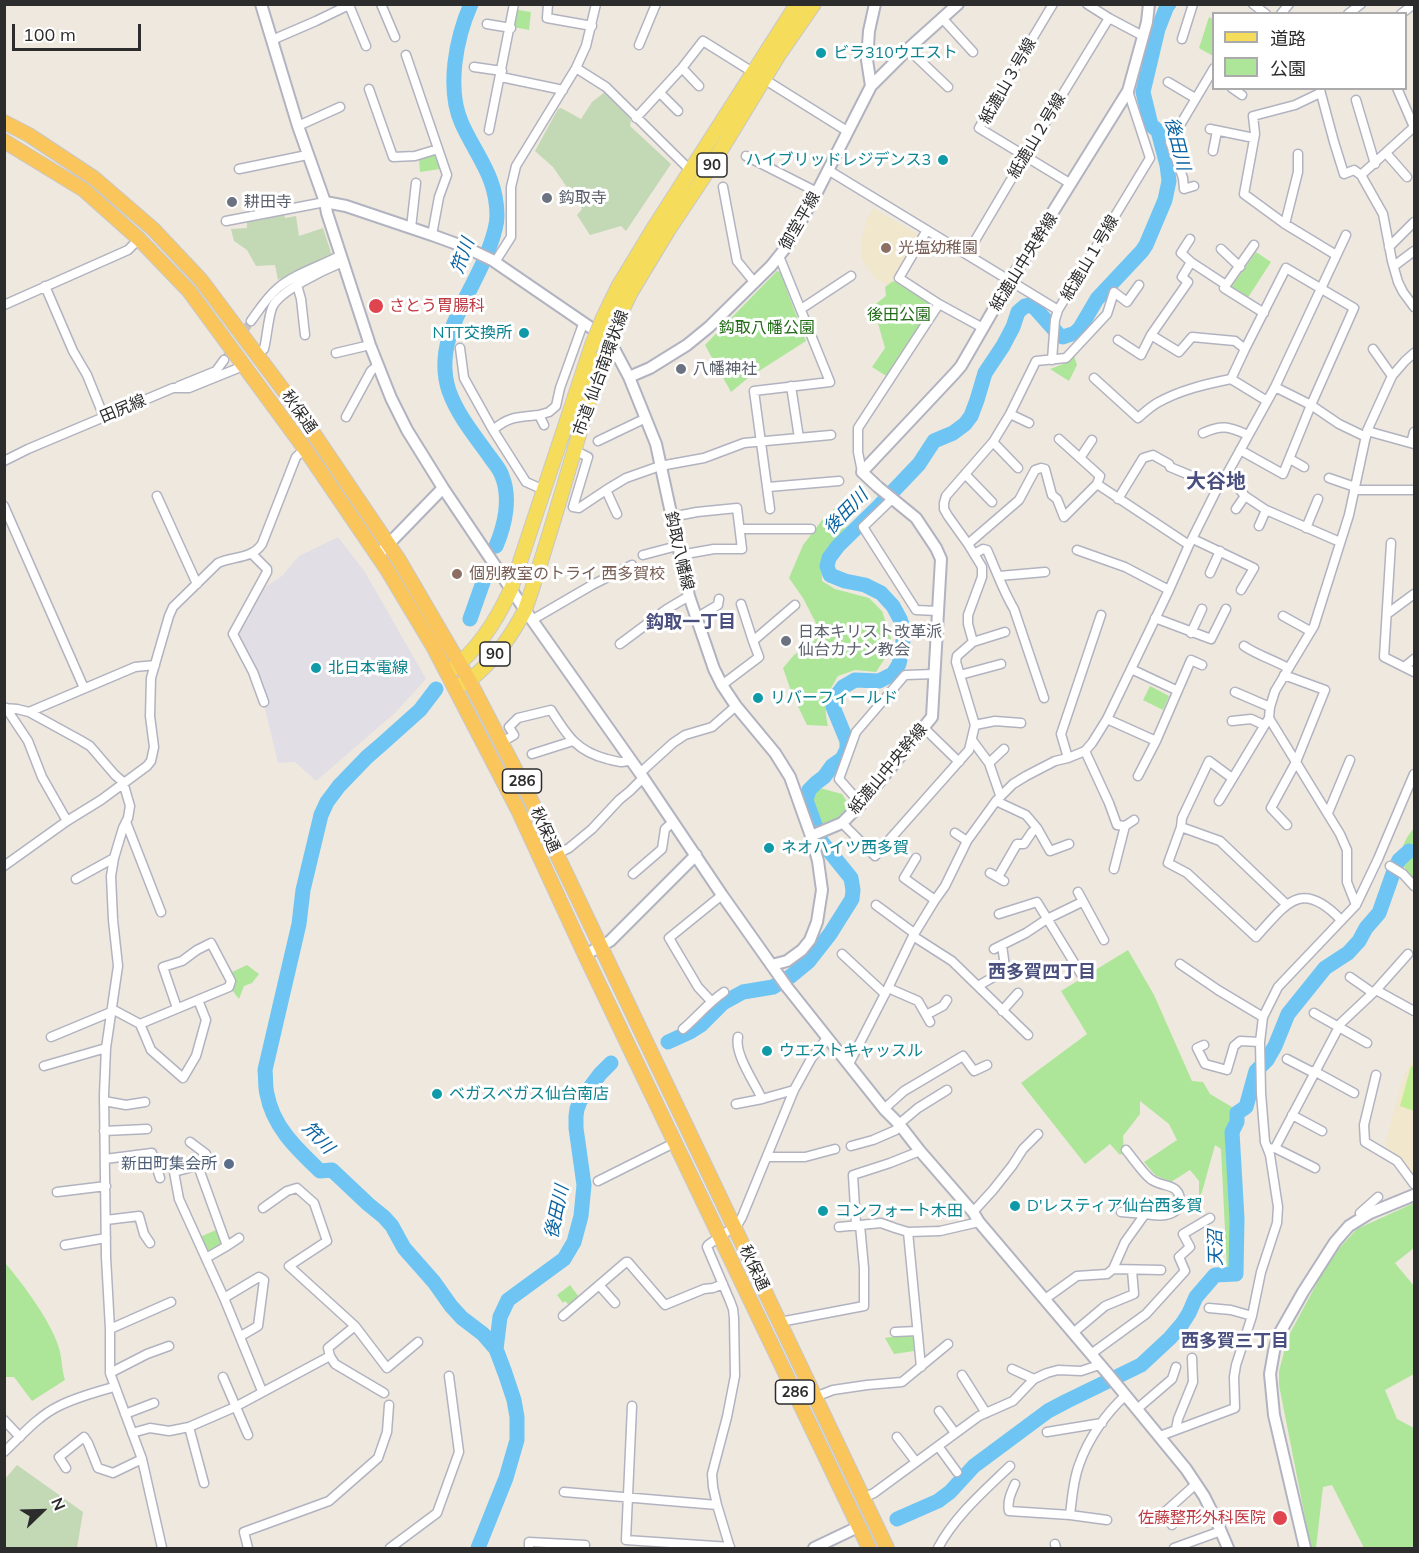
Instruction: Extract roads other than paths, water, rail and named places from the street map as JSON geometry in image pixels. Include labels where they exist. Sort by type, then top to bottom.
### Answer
[{"type":"highway","name":"秋保通","points":[[4,122],[29,135],[94,178],[153,229],[201,280],[293,403],[389,544],[470,680],[502,742],[887,1548]]},
{"type":"highway","name":"秋保通","points":[[4,141],[84,190],[139,238],[189,291],[305,449],[377,556],[434,648],[518,810],[869,1548]]},
{"type":"main road","name":"市道 仙台南環状線","points":[[455,688],[480,672],[517,624],[528,615],[582,419],[614,327],[631,292],[669,229],[713,163],[797,4]]},
{"type":"main road","name":"市道 仙台南環状線","points":[[447,673],[478,646],[511,589],[592,345],[624,277],[690,170],[760,75],[778,56],[814,4]]},
{"type":"street","points":[[261,4],[307,155],[370,345],[391,398],[407,430],[443,488],[528,615],[778,975],[884,1109],[899,1124],[1186,1469],[1204,1496],[1228,1548]]},
{"type":"street","points":[[381,4],[395,37]]},
{"type":"street","points":[[489,130],[502,74],[514,4]]},
{"type":"street","points":[[548,4],[547,18],[592,26]]},
{"type":"street","points":[[494,261],[511,237],[511,187],[516,166],[576,68],[586,46],[596,4]]},
{"type":"street","points":[[639,45],[656,4]]},
{"type":"street","points":[[870,86],[867,60],[869,31],[875,4]]},
{"type":"street","points":[[870,86],[958,4]]},
{"type":"street","name":"紙漉山３号線","points":[[1053,4],[979,128],[1071,184]]},
{"type":"street","points":[[1087,4],[1143,36]]},
{"type":"street","name":"紙漉山中央幹線","points":[[817,833],[842,823],[861,804],[932,717],[941,559],[916,518],[862,472],[955,374],[1128,91],[1147,22],[1149,4]]},
{"type":"street","points":[[1182,39],[1193,4]]},
{"type":"street","points":[[272,40],[350,5],[366,46]]},
{"type":"street","points":[[942,18],[973,52]]},
{"type":"street","name":"紙漉山２号線","points":[[967,254],[1109,18]]},
{"type":"street","points":[[487,24],[511,28]]},
{"type":"street","points":[[636,118],[682,68],[703,41],[847,131]]},
{"type":"street","points":[[908,49],[948,87]]},
{"type":"street","points":[[226,221],[324,202],[346,206],[432,235],[439,197],[447,175],[406,55]]},
{"type":"street","points":[[474,67],[563,90]]},
{"type":"street","points":[[576,68],[606,87],[690,170]]},
{"type":"street","points":[[682,68],[699,86]]},
{"type":"street","points":[[1194,186],[1184,189],[1183,178],[1170,142],[1212,73]]},
{"type":"street","points":[[1168,82],[1195,98]]},
{"type":"street","name":"御堂平線","points":[[629,377],[650,368],[687,345],[710,327],[779,256],[797,230],[870,86]]},
{"type":"street","points":[[369,89],[393,157],[415,156],[438,149]]},
{"type":"street","points":[[1235,90],[1242,95]]},
{"type":"street","points":[[1361,175],[1414,127],[1398,90]]},
{"type":"street","name":"紙漉山１号線","points":[[828,170],[1058,310],[1150,158],[1128,91]]},
{"type":"street","points":[[1336,255],[1285,225],[1245,194],[1255,134],[1253,116],[1295,105],[1320,91],[1344,174],[1354,170],[1361,175],[1383,214],[1394,267],[1403,292],[1414,307]]},
{"type":"street","points":[[660,93],[678,111]]},
{"type":"street","points":[[1356,100],[1375,164]]},
{"type":"street","points":[[298,126],[340,107]]},
{"type":"street","points":[[1213,151],[1214,130],[1254,138]]},
{"type":"street","points":[[1386,153],[1407,177]]},
{"type":"street","points":[[1285,225],[1298,172],[1298,154]]},
{"type":"street","points":[[239,169],[307,155]]},
{"type":"street","points":[[746,156],[817,192]]},
{"type":"street","points":[[411,228],[416,183]]},
{"type":"street","points":[[723,187],[737,261],[755,283]]},
{"type":"street","points":[[1389,247],[1414,222]]},
{"type":"street","points":[[927,230],[899,278],[939,304],[983,328]]},
{"type":"street","name":"鈎取八幡線","points":[[432,235],[494,261],[600,334],[612,345],[629,377],[656,444],[689,596],[714,669],[736,706],[775,753],[790,777],[817,833],[822,890],[817,922],[810,940],[802,950],[787,961],[772,965]]},
{"type":"street","points":[[849,1064],[914,935],[945,886],[967,841],[998,798],[1026,776],[1055,761],[1085,751],[1107,719],[1218,487],[1275,387],[1346,236]]},
{"type":"street","points":[[4,305],[128,250],[139,238]]},
{"type":"street","points":[[1190,239],[1181,253],[1226,285]]},
{"type":"street","points":[[1254,246],[1224,288],[1264,313]]},
{"type":"street","points":[[1221,249],[1240,267]]},
{"type":"street","points":[[1394,267],[1414,251]]},
{"type":"street","points":[[770,509],[754,392],[830,382],[779,256]]},
{"type":"street","points":[[257,354],[264,349],[273,306],[283,294],[342,258]]},
{"type":"street","points":[[251,321],[277,288],[294,278],[342,258]]},
{"type":"street","points":[[1118,340],[1140,355],[1188,282],[1182,277],[1191,262]]},
{"type":"street","points":[[1231,379],[1286,268],[1354,308],[1283,474],[1240,450]]},
{"type":"street","points":[[801,309],[850,276]]},
{"type":"street","points":[[297,285],[305,335]]},
{"type":"street","points":[[973,642],[968,615],[982,577],[982,567],[944,509],[946,496],[993,442],[1010,414],[1036,361],[1052,356],[1066,358],[1107,314],[1113,292],[1127,302],[1139,285]]},
{"type":"street","points":[[45,286],[104,417]]},
{"type":"street","points":[[862,472],[858,452],[858,428],[939,304]]},
{"type":"street","points":[[1052,356],[1058,310]]},
{"type":"street","points":[[493,430],[510,418],[539,415],[549,412],[556,406],[560,388],[583,324]]},
{"type":"street","points":[[1151,336],[1179,352],[1192,337],[1235,341],[1245,348]]},
{"type":"street","points":[[336,353],[370,345]]},
{"type":"street","points":[[460,348],[464,378],[526,482],[545,487],[553,492],[559,503]]},
{"type":"street","points":[[1373,349],[1392,376]]},
{"type":"street","points":[[1218,801],[1267,722],[1275,691],[1314,626],[1348,515],[1366,434],[1392,376],[1414,352]]},
{"type":"street","points":[[173,388],[216,371],[224,360]]},
{"type":"street","name":"田尻線","points":[[4,461],[173,388],[189,388],[244,364]]},
{"type":"street","points":[[346,417],[370,371],[378,366]]},
{"type":"street","points":[[1094,378],[1138,418],[1156,403],[1170,397],[1196,387],[1231,379],[1267,401]]},
{"type":"street","points":[[791,386],[799,438]]},
{"type":"street","points":[[1275,387],[1311,405],[1339,424],[1366,434],[1413,444],[1414,432]]},
{"type":"street","points":[[1010,414],[1029,423]]},
{"type":"street","points":[[539,415],[544,425]]},
{"type":"street","points":[[598,441],[646,418]]},
{"type":"street","points":[[1203,433],[1217,427],[1227,426],[1248,435]]},
{"type":"street","points":[[574,450],[588,457],[573,507],[579,508],[626,478],[660,466],[704,458],[744,443],[760,440],[831,435]]},
{"type":"street","points":[[968,544],[1019,500],[1035,470],[1041,468],[1045,470],[1052,495],[1057,499],[1064,517],[1097,484],[1100,476],[1059,439]]},
{"type":"street","points":[[1080,458],[1092,440]]},
{"type":"street","points":[[993,442],[1018,468]]},
{"type":"street","points":[[4,866],[101,800],[151,761],[154,747],[150,697],[154,665],[169,616],[173,608],[218,563],[252,554],[258,549],[296,457],[305,449]]},
{"type":"street","points":[[1119,499],[1143,458],[1153,455],[1170,467],[1218,487]]},
{"type":"street","points":[[1290,459],[1304,467]]},
{"type":"street","points":[[965,474],[992,502]]},
{"type":"street","points":[[1227,474],[1245,496],[1266,510],[1340,542]]},
{"type":"street","points":[[1329,478],[1354,488],[1414,490]]},
{"type":"street","points":[[768,487],[839,481]]},
{"type":"street","points":[[1097,484],[1191,542],[1220,551],[1254,568],[1241,590]]},
{"type":"street","points":[[377,556],[443,488]]},
{"type":"street","points":[[606,489],[617,514]]},
{"type":"street","points":[[157,496],[197,584]]},
{"type":"street","points":[[1236,510],[1245,496]]},
{"type":"street","points":[[892,499],[862,527],[916,610],[938,611]]},
{"type":"street","points":[[1306,528],[1318,499]]},
{"type":"street","points":[[4,506],[84,688]]},
{"type":"street","points":[[643,555],[679,551],[742,549],[737,508],[671,517]]},
{"type":"street","points":[[1259,526],[1266,510]]},
{"type":"street","points":[[740,529],[811,529]]},
{"type":"street","points":[[1391,543],[1384,657],[1414,672]]},
{"type":"street","points":[[974,554],[983,549],[987,550],[1014,609],[1044,698]]},
{"type":"street","points":[[1077,550],[1125,567],[1169,590]]},
{"type":"street","points":[[1210,573],[1220,551]]},
{"type":"street","points":[[252,554],[267,568],[267,572],[233,634],[253,672],[264,702]]},
{"type":"street","points":[[528,615],[632,565]]},
{"type":"street","points":[[999,576],[1045,572]]},
{"type":"street","points":[[1387,614],[1414,594]]},
{"type":"street","points":[[620,644],[667,609],[689,596]]},
{"type":"street","points":[[696,618],[718,605],[719,599]]},
{"type":"street","points":[[722,685],[759,657],[741,604]]},
{"type":"street","points":[[753,641],[795,605]]},
{"type":"street","points":[[1191,633],[1202,609]]},
{"type":"street","points":[[1155,618],[1211,639],[1226,609]]},
{"type":"street","points":[[1068,758],[1061,734],[1101,615]]},
{"type":"street","points":[[1283,616],[1310,632]]},
{"type":"street","points":[[842,823],[875,856],[969,750],[975,725],[956,662],[957,656],[973,642],[1005,632]]},
{"type":"street","points":[[1244,646],[1271,659],[1286,671],[1325,690],[1296,762],[1270,808],[1287,825]]},
{"type":"street","points":[[1404,667],[1414,659]]},
{"type":"street","points":[[1138,776],[1191,660],[1202,665]]},
{"type":"street","points":[[960,675],[1001,664]]},
{"type":"street","points":[[29,712],[135,667],[154,665]]},
{"type":"street","points":[[1131,669],[1176,690]]},
{"type":"street","points":[[861,804],[839,779],[856,732],[905,675],[935,674]]},
{"type":"street","points":[[1235,692],[1270,707]]},
{"type":"street","points":[[557,854],[569,848],[592,829],[673,743],[685,735],[712,727],[736,706]]},
{"type":"street","points":[[5,708],[28,741],[42,777],[67,821]]},
{"type":"street","points":[[5,708],[29,712],[90,746],[123,782],[130,806],[114,858],[111,876],[111,901],[118,966],[106,1048],[104,1101],[110,1373],[142,1459],[162,1548]]},
{"type":"street","points":[[502,742],[514,735],[509,727],[518,718],[551,710],[569,738],[577,746],[594,756],[624,763],[630,760]]},
{"type":"street","points":[[1107,719],[1155,741]]},
{"type":"street","points":[[1232,722],[1251,719],[1267,722],[1296,762],[1328,813],[1347,850],[1347,882],[1356,905]]},
{"type":"street","points":[[975,725],[995,721],[1022,723]]},
{"type":"street","points":[[923,728],[958,762]]},
{"type":"street","points":[[972,740],[989,763],[998,798],[1026,815],[1037,828],[1050,851],[1069,844]]},
{"type":"street","points":[[532,754],[573,741]]},
{"type":"street","points":[[989,763],[1004,749]]},
{"type":"street","points":[[1085,751],[1117,825],[1125,826],[1134,820]]},
{"type":"street","points":[[1328,813],[1350,760]]},
{"type":"street","points":[[1232,778],[1209,761],[1182,818],[1168,863],[1187,873],[1256,937],[1286,904],[1296,900],[1309,898],[1329,908],[1341,920]]},
{"type":"street","points":[[1315,1168],[1271,1148],[1264,1132],[1260,1076],[1263,1017],[1278,987],[1356,905],[1414,774]]},
{"type":"street","points":[[126,822],[161,912]]},
{"type":"street","points":[[633,874],[662,849],[665,830],[673,822]]},
{"type":"street","points":[[1114,869],[1125,826]]},
{"type":"street","points":[[1181,827],[1220,841],[1286,904]]},
{"type":"street","points":[[997,877],[1017,844],[1024,844],[1037,828]]},
{"type":"street","points":[[955,833],[967,841]]},
{"type":"street","points":[[585,955],[610,941],[696,855]]},
{"type":"street","points":[[76,879],[114,858]]},
{"type":"street","points":[[916,858],[904,878],[935,900]]},
{"type":"street","points":[[1390,866],[1403,874],[1414,886]]},
{"type":"street","points":[[1078,892],[1104,940]]},
{"type":"street","points":[[711,1001],[698,987],[669,938],[722,896]]},
{"type":"street","points":[[999,914],[1037,902],[1081,974]]},
{"type":"street","points":[[978,986],[1002,972],[1005,967],[998,947],[1082,902]]},
{"type":"street","points":[[876,905],[952,962],[1028,1035]]},
{"type":"street","points":[[140,1024],[229,987],[231,981],[211,943],[182,961],[163,967],[177,1008]]},
{"type":"street","points":[[842,954],[887,991],[918,1001],[925,1016],[943,1006],[947,1000]]},
{"type":"street","points":[[1160,1436],[1235,1408],[1236,1365],[1277,1223],[1278,1206],[1270,1155],[1271,1148],[1292,1115],[1341,1023],[1374,992],[1408,954]]},
{"type":"street","points":[[1180,964],[1263,1017]]},
{"type":"street","points":[[1350,977],[1374,992],[1414,1011]]},
{"type":"street","points":[[683,1029],[711,1001],[724,992]]},
{"type":"street","points":[[1002,1011],[1018,993]]},
{"type":"street","points":[[51,1037],[111,1010],[140,1024],[152,1050],[183,1078],[196,1056],[206,1020],[198,1000]]},
{"type":"street","points":[[1314,1013],[1367,1042]]},
{"type":"street","points":[[738,1037],[739,1054],[762,1099]]},
{"type":"street","points":[[632,1406],[626,1540],[730,1548],[717,1506],[712,1474],[735,1376],[733,1309],[707,1247],[734,1227],[742,1216],[794,1090],[811,1059],[827,1038]]},
{"type":"street","points":[[1204,1045],[1197,1048],[1205,1064],[1227,1070],[1234,1046],[1240,1041],[1260,1042]]},
{"type":"street","points":[[44,1066],[106,1048]]},
{"type":"street","points":[[884,1109],[904,1091],[963,1056],[974,1071],[987,1065]]},
{"type":"street","points":[[1287,1059],[1354,1093]]},
{"type":"street","points":[[1376,1075],[1364,1125],[1365,1142],[1397,1161],[1414,1184]]},
{"type":"street","points":[[736,1104],[794,1090]]},
{"type":"street","points":[[851,1146],[896,1130],[899,1124],[932,1095],[947,1090]]},
{"type":"street","points":[[104,1101],[126,1105],[145,1102]]},
{"type":"street","points":[[1292,1115],[1322,1131]]},
{"type":"street","points":[[104,1131],[147,1129]]},
{"type":"street","points":[[839,1227],[881,1223],[908,1232],[940,1231],[976,1217],[1023,1149],[1038,1134]]},
{"type":"street","points":[[190,1142],[206,1154],[207,1163],[174,1172],[179,1199],[241,1336],[262,1391]]},
{"type":"street","points":[[598,1180],[676,1142]]},
{"type":"street","points":[[767,1157],[805,1157],[835,1149]]},
{"type":"street","points":[[1121,1212],[1168,1216],[1181,1206],[1176,1190],[1172,1186],[1151,1180],[1126,1150]]},
{"type":"street","points":[[780,1322],[864,1306],[864,1268],[854,1175],[920,1151]]},
{"type":"street","points":[[105,1160],[152,1153],[160,1178]]},
{"type":"street","points":[[198,1166],[227,1246]]},
{"type":"street","points":[[57,1192],[106,1186]]},
{"type":"street","points":[[263,1208],[287,1191],[297,1188],[314,1203],[327,1241],[289,1266],[355,1326],[387,1368],[418,1342]]},
{"type":"street","points":[[1305,1548],[1274,1415],[1270,1374],[1278,1336],[1335,1242],[1349,1226],[1370,1213],[1414,1195]]},
{"type":"street","points":[[1362,1218],[1360,1213],[1378,1197]]},
{"type":"street","points":[[1045,1299],[1077,1276],[1107,1274],[1113,1269],[1125,1242],[1145,1214]]},
{"type":"street","points":[[106,1220],[139,1216],[144,1234],[150,1243]]},
{"type":"street","points":[[1090,1354],[1146,1314],[1185,1270],[1179,1257],[1190,1247],[1183,1234],[1210,1218]]},
{"type":"street","points":[[908,1232],[921,1366]]},
{"type":"street","points":[[65,1245],[106,1238]]},
{"type":"street","points":[[206,1258],[239,1238]]},
{"type":"street","points":[[563,1316],[626,1262],[666,1305],[704,1289],[723,1284]]},
{"type":"street","points":[[1113,1269],[1161,1270]]},
{"type":"street","points":[[1073,1333],[1105,1306],[1134,1294],[1132,1270]]},
{"type":"street","points":[[224,1298],[259,1277],[264,1280],[258,1326],[241,1336]]},
{"type":"street","points":[[599,1285],[615,1303]]},
{"type":"street","points":[[110,1329],[171,1302]]},
{"type":"street","points":[[1209,1308],[1231,1310],[1252,1316]]},
{"type":"street","points":[[355,1326],[328,1348],[330,1356],[335,1364],[384,1394]]},
{"type":"street","points":[[895,1332],[917,1331]]},
{"type":"street","points":[[815,1397],[832,1390],[902,1383],[948,1344]]},
{"type":"street","points":[[110,1373],[147,1354],[169,1346]]},
{"type":"street","points":[[132,1434],[150,1428],[170,1431],[189,1427],[235,1407],[330,1356]]},
{"type":"street","points":[[1176,1429],[1193,1382],[1192,1358]]},
{"type":"street","points":[[864,1498],[955,1433],[986,1413],[1013,1401],[1034,1379],[1058,1370],[1081,1371],[1099,1365]]},
{"type":"street","points":[[1137,1409],[1172,1378],[1176,1366]]},
{"type":"street","points":[[1012,1369],[1034,1379]]},
{"type":"street","points":[[962,1375],[986,1413]]},
{"type":"street","points":[[390,1548],[437,1513],[459,1452],[449,1376]]},
{"type":"street","points":[[223,1377],[248,1435]]},
{"type":"street","points":[[4,1452],[45,1415],[59,1406],[114,1387]]},
{"type":"street","points":[[1070,1515],[1080,1463],[1108,1412],[1126,1395]]},
{"type":"street","points":[[124,1414],[154,1403]]},
{"type":"street","points":[[248,1548],[244,1532],[329,1502],[378,1458],[387,1432],[389,1405]]},
{"type":"street","points":[[939,1411],[955,1433]]},
{"type":"street","points":[[4,1420],[20,1437]]},
{"type":"street","points":[[1047,1432],[1102,1423]]},
{"type":"street","points":[[189,1427],[204,1484]]},
{"type":"street","points":[[66,1468],[59,1457],[84,1437],[98,1468],[113,1473],[142,1459]]},
{"type":"street","points":[[897,1437],[916,1462]]},
{"type":"street","points":[[938,1446],[957,1472]]},
{"type":"street","points":[[938,1548],[954,1523],[1010,1466]]},
{"type":"street","points":[[1015,1484],[1010,1495],[1009,1511],[1107,1520]]},
{"type":"street","points":[[1147,1522],[1166,1511],[1196,1484]]},
{"type":"street","points":[[564,1492],[717,1506]]},
{"type":"street","points":[[1166,1511],[1172,1525]]},
{"type":"street","points":[[814,1548],[858,1527]]},
{"type":"street","points":[[1174,1548],[1221,1531]]},
{"type":"street","points":[[529,1548],[529,1542],[585,1545]]},
{"type":"waterway","name":"笊川","points":[[471,4],[457,48],[455,95],[462,124],[490,178],[494,190],[497,220],[481,268],[449,336],[445,372],[449,391],[457,409],[498,468],[505,484],[506,511],[496,546]]},
{"type":"waterway","name":"後田川","points":[[668,1042],[701,1025],[723,1003],[743,992],[773,987],[791,976],[808,962],[830,934],[852,899],[851,878],[821,841],[806,800],[809,790],[842,759],[847,749],[847,741],[833,707],[836,696],[843,687],[855,680],[879,681],[893,674],[899,664],[904,630],[893,606],[881,593],[865,585],[830,575],[827,566],[829,558],[919,464],[934,441],[953,433],[965,424],[971,416],[985,373],[1003,346],[1018,312],[1029,305],[1035,308],[1059,335],[1063,337],[1075,333],[1097,299],[1146,245],[1165,200],[1169,181],[1158,131],[1151,125],[1143,92],[1158,29],[1169,4]]},
{"type":"waterway","name":"笊川","points":[[470,619],[487,571]]},
{"type":"waterway","name":"笊川","points":[[436,689],[420,710],[367,757],[339,786],[321,815],[303,890],[299,924],[265,1070],[266,1091],[280,1127],[295,1146],[320,1171],[332,1170],[384,1217],[392,1226],[404,1248],[434,1282],[451,1306],[483,1334],[496,1349],[514,1400],[517,1440],[506,1478],[478,1548]]},
{"type":"waterway","name":"天沼","points":[[897,1519],[938,1501],[950,1492],[974,1466],[1048,1411],[1141,1365],[1182,1324],[1196,1297],[1215,1275],[1236,1274],[1237,1219],[1232,1132],[1237,1122],[1237,1113],[1246,1107],[1256,1071],[1267,1060],[1275,1046],[1288,1014],[1325,968],[1348,953],[1359,941],[1366,928],[1379,913],[1399,860],[1409,851]]},
{"type":"waterway","name":"後田川","points":[[496,1349],[500,1317],[508,1300],[564,1259],[574,1242],[581,1216],[584,1185],[576,1128],[577,1109],[580,1101],[611,1063]]},
{"type":"tunnel","points":[[224,360],[251,321]]},
{"type":"place","name":"ビラ310ウエスト","points":[[821,53]]},
{"type":"place","name":"ハイブリッドレジデンス3","points":[[943,160]]},
{"type":"place","name":"鈎取寺","points":[[547,198]]},
{"type":"place","name":"耕田寺","points":[[232,202]]},
{"type":"place","name":"光塩幼稚園","points":[[886,248]]},
{"type":"place","name":"さとう胃腸科","points":[[376,306]]},
{"type":"place","name":"NTT交換所","points":[[524,333]]},
{"type":"place","name":"八幡神社","points":[[681,369]]},
{"type":"place","name":"個別教室のトライ 西多賀校","points":[[457,574]]},
{"type":"place","name":"日本キリスト改革派 仙台カナン教会","points":[[786,641]]},
{"type":"place","name":"北日本電線","points":[[316,668]]},
{"type":"place","name":"リバーフィールド","points":[[758,698]]},
{"type":"place","name":"ネオハイツ西多賀","points":[[769,848]]},
{"type":"place","name":"ウエストキャッスル","points":[[767,1051]]},
{"type":"place","name":"ベガスベガス仙台南店","points":[[437,1094]]},
{"type":"place","name":"新田町集会所","points":[[229,1164]]},
{"type":"place","name":"D'レスティア仙台西多賀","points":[[1015,1206]]},
{"type":"place","name":"コンフォート木田","points":[[823,1211]]},
{"type":"place","name":"佐藤整形外科医院","points":[[1280,1518]]},
{"type":"district","name":"大谷地","points":[[1216,482]]},
{"type":"district","name":"鈎取一丁目","points":[[691,623]]},
{"type":"district","name":"西多賀四丁目","points":[[1042,973]]},
{"type":"district","name":"西多賀三丁目","points":[[1235,1342]]},
{"type":"park label","name":"後田公園","points":[[899,315]]},
{"type":"park label","name":"鈎取八幡公園","points":[[767,328]]}]
